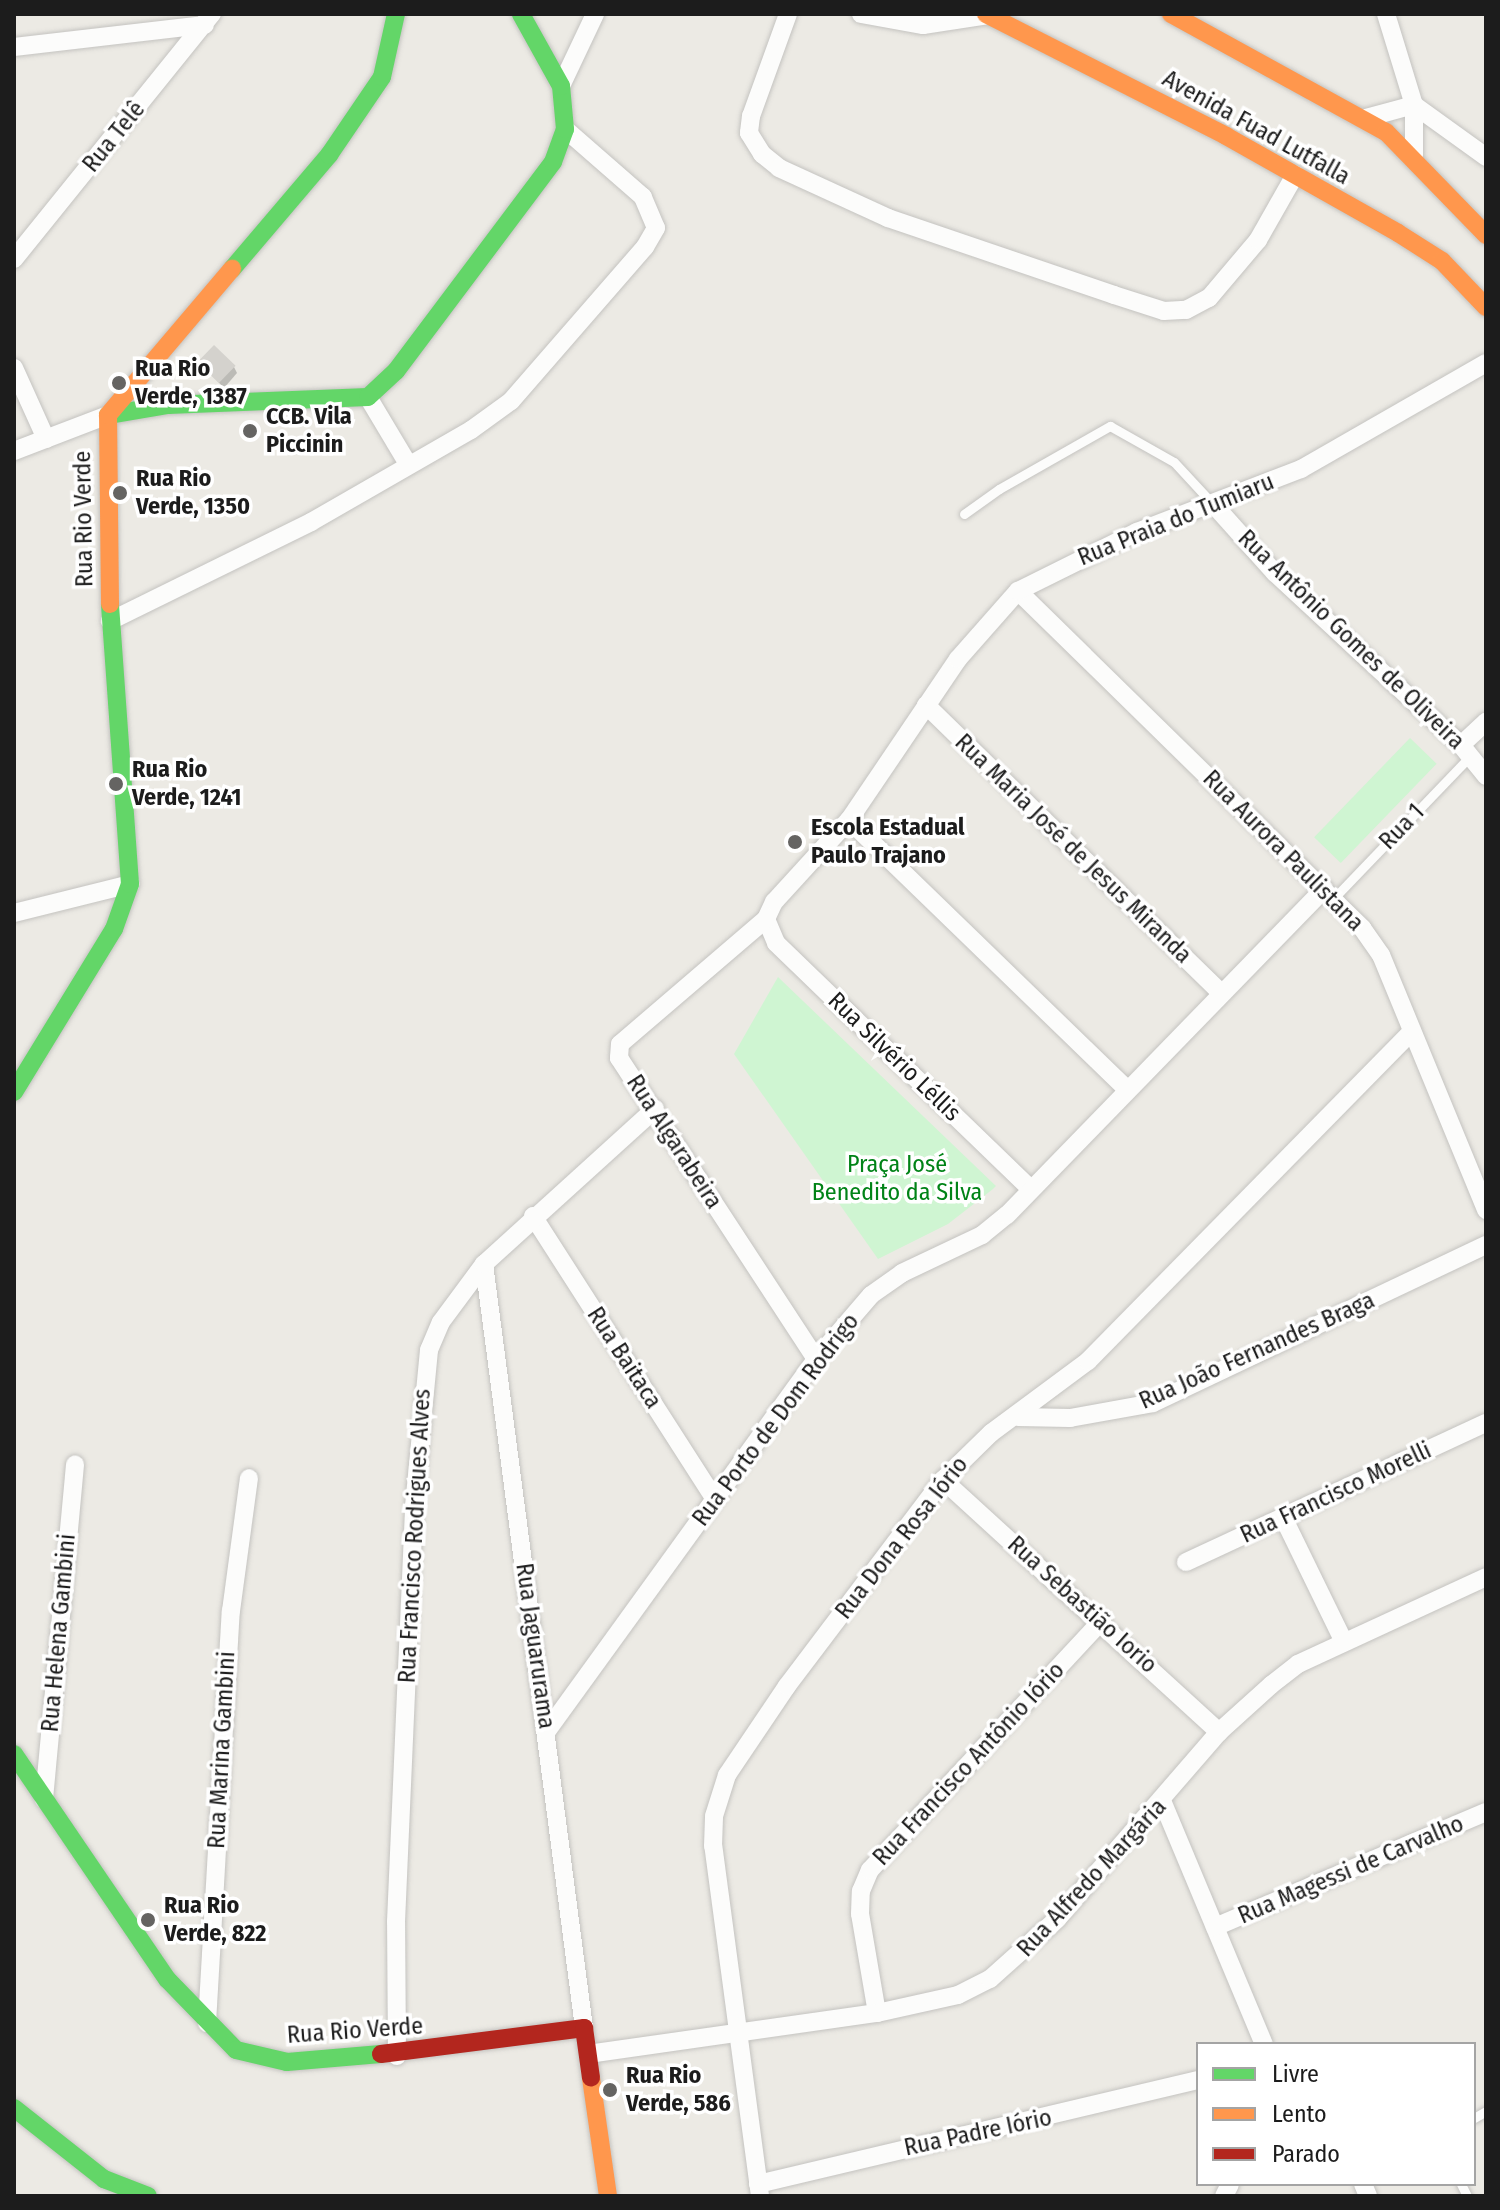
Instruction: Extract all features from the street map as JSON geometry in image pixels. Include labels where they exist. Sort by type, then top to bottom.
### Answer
[{"type":"street","points":[[108,415],[329,155],[382,77],[396,14]]},
{"type":"street","points":[[14,451],[108,415],[168,405],[368,397],[396,371],[481,262],[553,162],[565,129],[561,86],[521,14]]},
{"type":"street","points":[[561,86],[595,14]]},
{"type":"street","points":[[788,14],[751,116],[749,133],[762,154],[779,168],[888,218],[1164,311],[1186,310],[1209,298],[1258,240],[1295,175]]},
{"type":"street","name":"Avenida Fuad Lutfalla","points":[[861,14],[923,25],[987,14],[1295,175],[1442,261],[1486,307]]},
{"type":"street","points":[[1171,14],[1366,118],[1414,155],[1486,235]]},
{"type":"street","points":[[1386,14],[1414,105],[1414,155]]},
{"type":"street","points":[[14,47],[208,20]]},
{"type":"street","name":"Rua Telê","points":[[14,259],[208,20]]},
{"type":"street","points":[[1366,118],[1414,105]]},
{"type":"street","points":[[1414,105],[1486,157]]},
{"type":"street","points":[[110,621],[311,522],[471,430],[511,401],[645,247],[656,228],[643,197],[565,129]]},
{"type":"street","name":"Rua Praia do Tumiaru","points":[[766,919],[779,895],[849,820],[926,705],[984,626],[1018,591],[1137,532],[1214,505],[1301,469],[1486,363]]},
{"type":"street","points":[[14,368],[46,439]]},
{"type":"street","points":[[368,397],[408,464]]},
{"type":"street","name":"Rua Rio Verde","points":[[14,1092],[114,929],[130,884],[110,621],[108,415]]},
{"type":"street","name":"Rua Antônio Gomes de Oliveira","points":[[1214,505],[1275,573],[1465,750],[1486,776]]},
{"type":"street","name":"Rua Aurora Paulistana","points":[[1018,591],[1329,894],[1381,955],[1486,1210]]},
{"type":"street","name":"Rua Maria José de Jesus Miranda","points":[[926,705],[1221,993]]},
{"type":"street","points":[[1465,750],[1486,722]]},
{"type":"street","points":[[849,820],[1127,1089]]},
{"type":"street","points":[[14,913],[130,884]]},
{"type":"street","name":"Rua Porto de Dom Rodrigo","points":[[547,1731],[816,1359],[871,1295],[902,1273],[982,1235],[1031,1189],[1221,993],[1329,894]]},
{"type":"street","name":"Rua Algarabeira","points":[[766,919],[620,1044],[619,1058],[816,1359]]},
{"type":"street","name":"Rua Silvério Léllis","points":[[766,919],[776,943],[1031,1189]]},
{"type":"street","name":"Rua Dona Rosa Iório","points":[[759,2190],[713,1846],[714,1816],[727,1775],[787,1686],[943,1480],[991,1433],[1018,1417],[1088,1361],[1412,1031]]},
{"type":"street","name":"Rua Francisco Rodrigues Alves","points":[[397,2056],[396,1922],[423,1381],[441,1322],[484,1264],[533,1216],[655,1109]]},
{"type":"street","name":"Rua Baitaca","points":[[533,1216],[715,1499]]},
{"type":"street","name":"Rua João Fernandes Braga","points":[[1018,1417],[1070,1418],[1153,1403],[1486,1245]]},
{"type":"street","name":"Rua Jaguarurama","points":[[484,1264],[584,2028]]},
{"type":"street","name":"Rua Francisco Morelli","points":[[1186,1562],[1486,1423]]},
{"type":"street","name":"Rua Helena Gambini","points":[[44,1802],[75,1464]]},
{"type":"street","name":"Rua Marina Gambini","points":[[207,2023],[231,1611],[249,1478]]},
{"type":"street","name":"Rua Sebastião Iorio","points":[[943,1480],[1102,1620],[1219,1732]]},
{"type":"street","points":[[1283,1517],[1344,1642]]},
{"type":"street","name":"Rua Alfredo Margária","points":[[588,2054],[877,2013],[958,1995],[1019,1958],[1163,1803],[1219,1732],[1298,1664],[1486,1577]]},
{"type":"street","name":"Rua Francisco Antônio Iório","points":[[877,2013],[860,1914],[861,1891],[870,1870],[1102,1620]]},
{"type":"street","name":"Rua Rio Verde","points":[[14,1754],[167,1979],[236,2050],[259,2059],[397,2056],[584,2028]]},
{"type":"street","points":[[1163,1803],[1263,2042]]},
{"type":"street","name":"Rua Magessi de Carvalho","points":[[1215,1927],[1486,1812]]},
{"type":"street","points":[[584,2028],[608,2196]]},
{"type":"street","name":"Rua Padre Iório","points":[[759,2190],[1196,2081]]},
{"type":"street","points":[[14,2108],[104,2179],[148,2196]]},
{"type":"lane","points":[[964,514],[999,489],[1110,426],[1174,462],[1214,505]]},
{"type":"lane","name":"Rua 1","points":[[1329,894],[1465,750]]},
{"type":"green space","points":[[1410,738],[1437,764],[1341,863],[1314,837]]},
{"type":"green space","name":"Praça José Benedito da Silva","points":[[778,977],[996,1186],[948,1224],[878,1259],[734,1054]]},
{"type":"building","points":[[214,345],[236,366],[219,383],[197,362]]},
{"type":"traffic: fast","points":[[232,269],[329,155],[382,77],[396,14]]},
{"type":"traffic: fast","points":[[108,415],[168,405],[368,397],[396,371],[553,162],[565,129],[561,86],[521,14]]},
{"type":"traffic: fast","points":[[14,1092],[114,929],[130,884],[110,604]]},
{"type":"traffic: fast","points":[[14,1754],[167,1979],[236,2050],[287,2062],[381,2054]]},
{"type":"traffic: fast","points":[[14,2108],[104,2179],[148,2196]]},
{"type":"traffic: slow","points":[[986,14],[1226,136],[1398,233],[1442,261],[1486,307]]},
{"type":"traffic: slow","points":[[1171,14],[1386,132],[1486,235]]},
{"type":"traffic: slow","points":[[110,604],[108,415],[232,269]]},
{"type":"traffic: slow","points":[[591,2078],[608,2196]]},
{"type":"traffic: jam","points":[[381,2054],[584,2028],[591,2078]]},
{"type":"place","name":"Rua Rio Verde, 1387","points":[[119,383]]},
{"type":"place","name":"CCB. Vila Piccinin","points":[[250,431]]},
{"type":"place","name":"Rua Rio Verde, 1350","points":[[120,493]]},
{"type":"place","name":"Rua Rio Verde, 1241","points":[[116,784]]},
{"type":"place","name":"Escola Estadual Paulo Trajano","points":[[795,842]]},
{"type":"place","name":"Rua Rio Verde, 822","points":[[148,1920]]},
{"type":"place","name":"Rua Rio Verde, 586","points":[[610,2090]]}]
